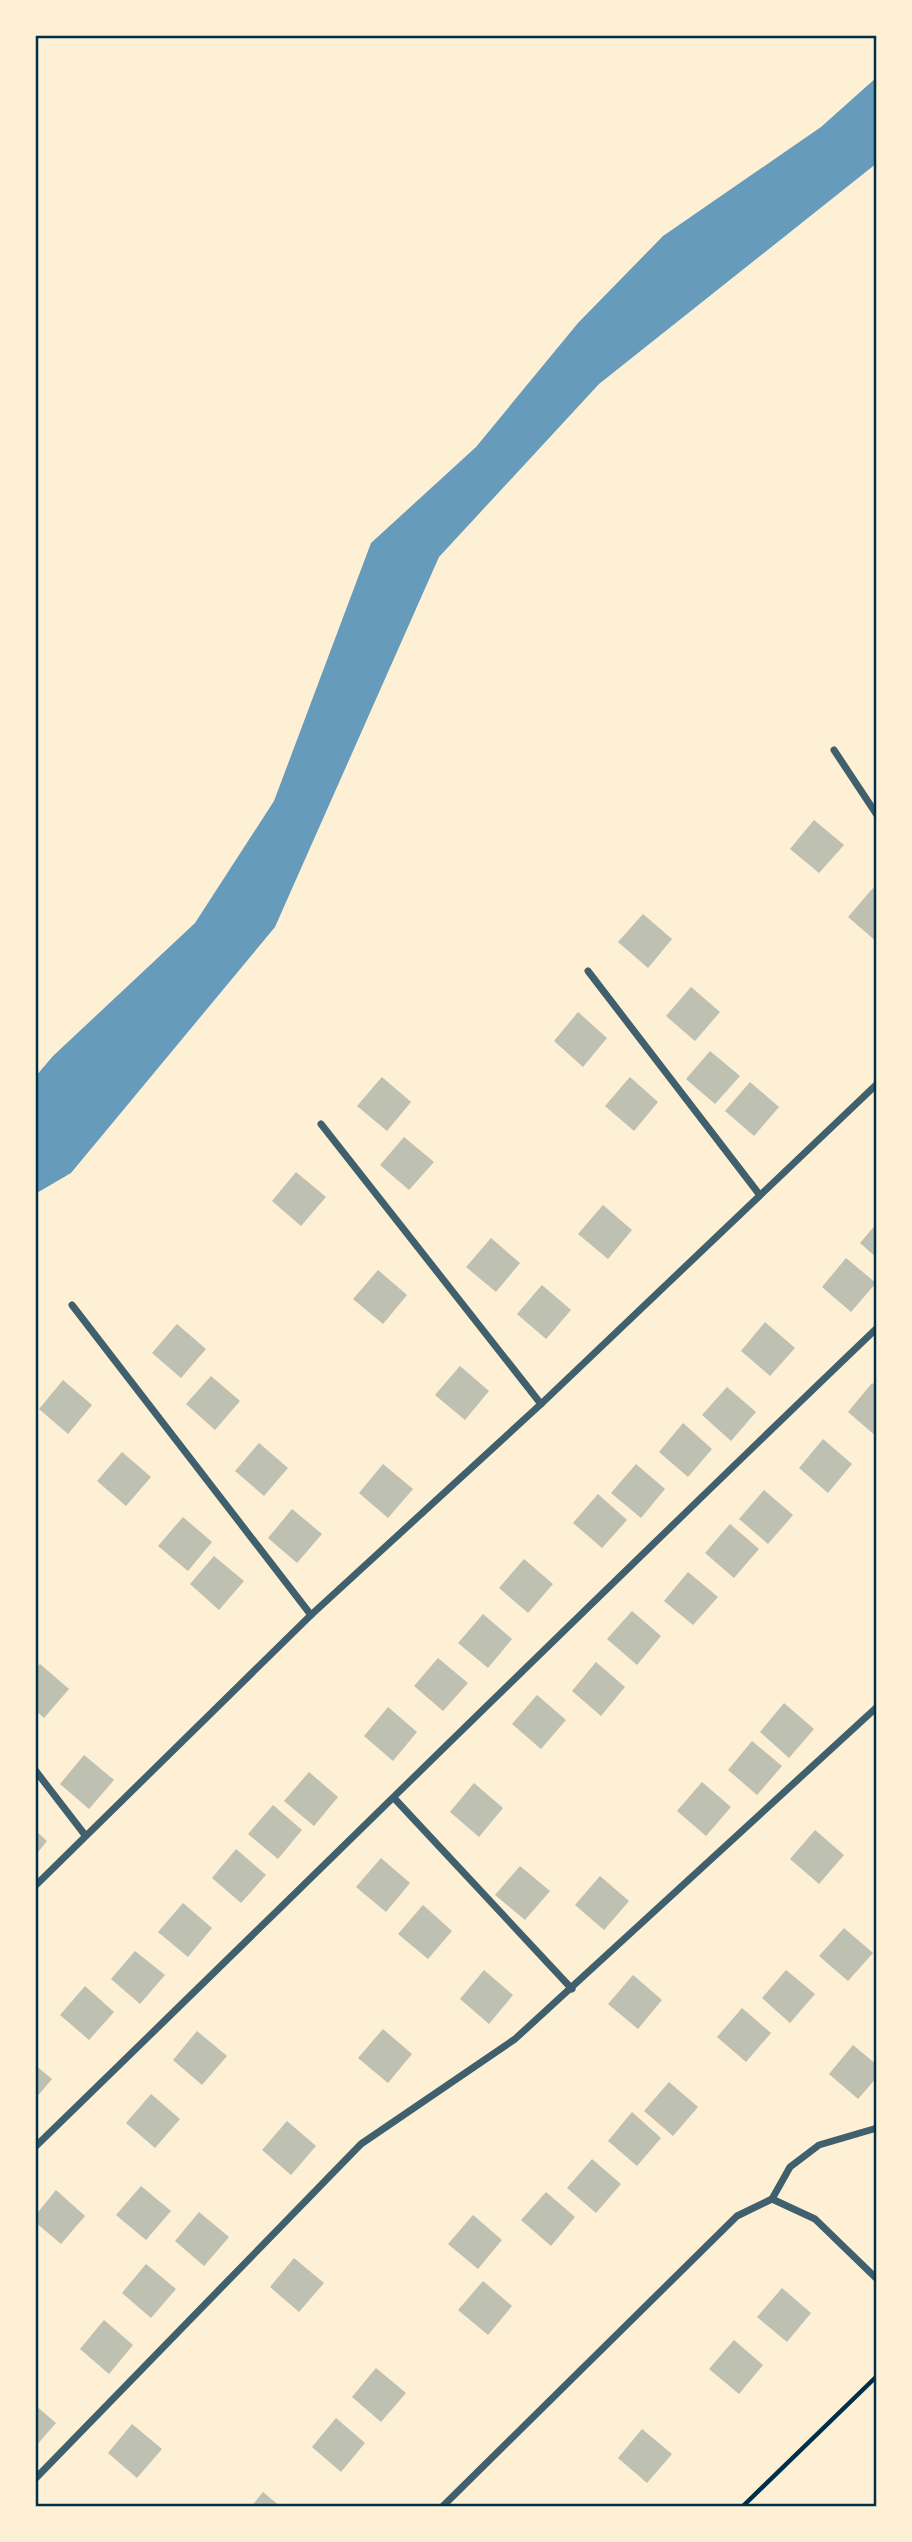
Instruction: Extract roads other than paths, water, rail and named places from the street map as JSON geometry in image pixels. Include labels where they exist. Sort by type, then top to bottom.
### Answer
[{"type":"street","points":[[834,750],[877,815]]},
{"type":"street","points":[[588,971],[759,1194]]},
{"type":"street","points":[[35,1886],[311,1615],[541,1404],[877,1084]]},
{"type":"street","points":[[321,1124],[541,1404]]},
{"type":"street","points":[[72,1305],[311,1615]]},
{"type":"street","points":[[35,2147],[394,1798],[563,1629],[877,1328]]},
{"type":"street","points":[[35,2479],[361,2144],[515,2039],[877,1707]]},
{"type":"street","points":[[35,1770],[85,1835]]},
{"type":"street","points":[[394,1798],[572,1989]]},
{"type":"street","points":[[442,2507],[737,2216],[772,2199],[790,2167],[819,2145],[877,2129]]},
{"type":"street","points":[[772,2199],[815,2220],[877,2279]]},
{"type":"water","points":[[877,77],[877,163],[599,384],[439,557],[275,927],[71,1173],[35,1194],[35,1077],[53,1056],[195,923],[274,801],[371,543],[476,447],[578,323],[663,236],[821,127]]}]
